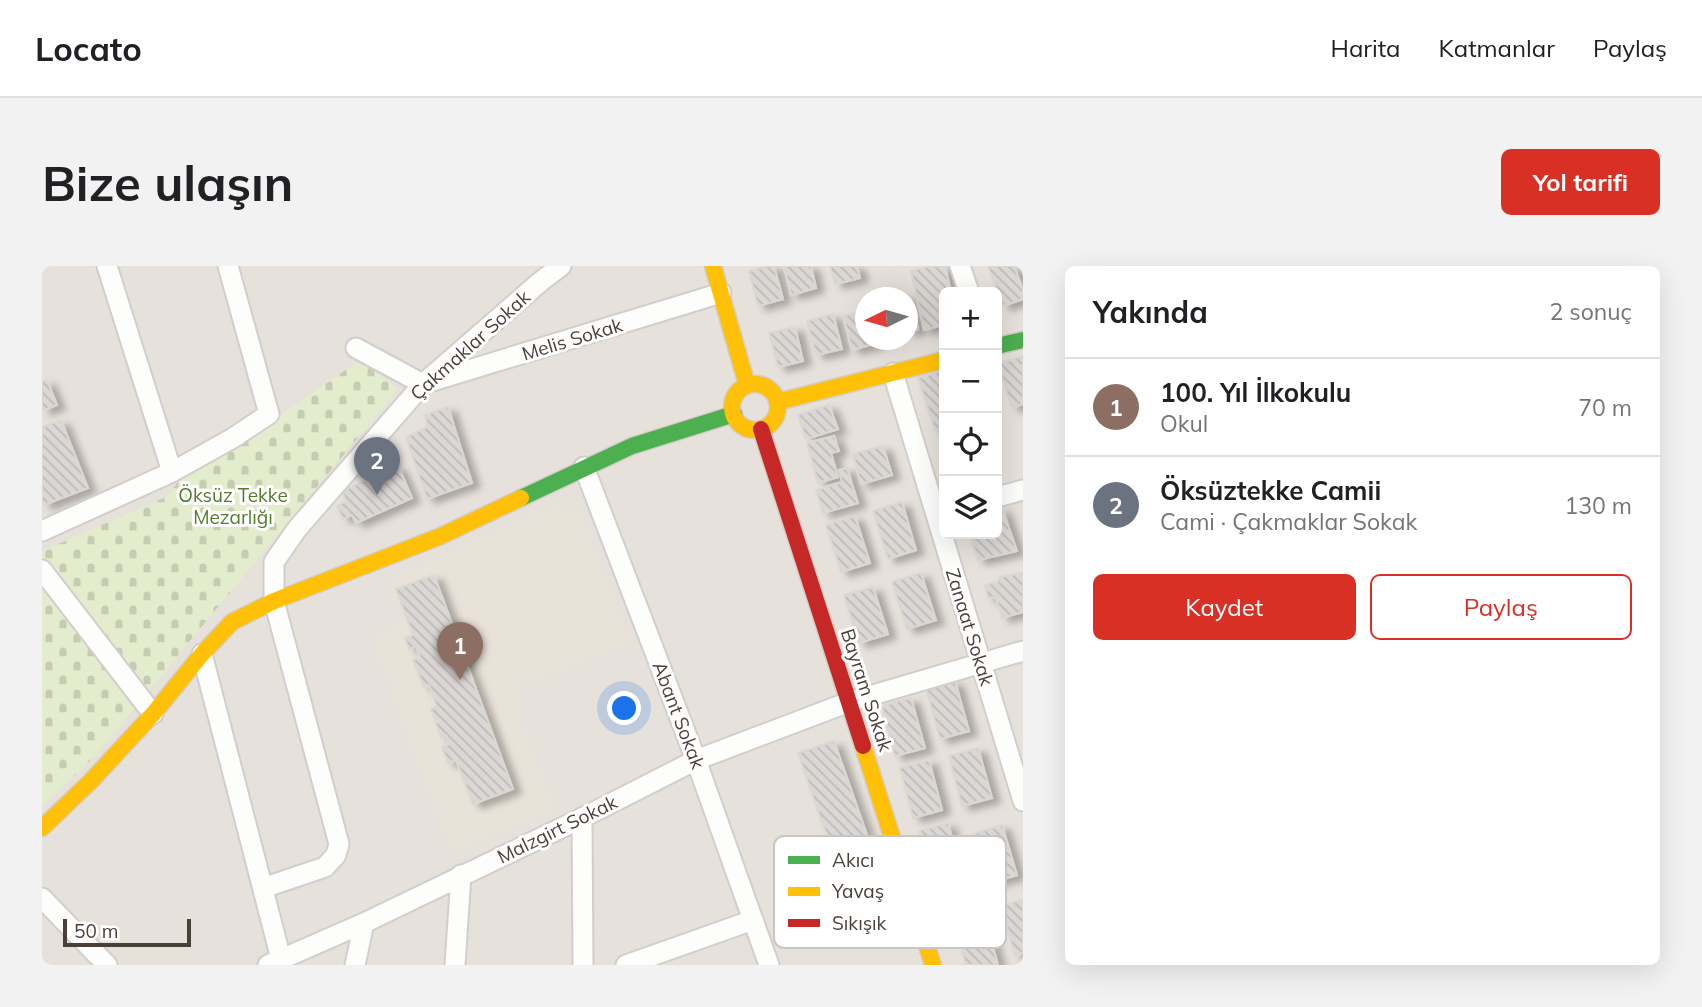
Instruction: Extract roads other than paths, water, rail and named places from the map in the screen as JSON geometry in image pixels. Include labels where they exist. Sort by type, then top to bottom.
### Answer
[{"type":"main road","points":[[713,266],[747,385]]},
{"type":"main road","points":[[1002,345],[1023,340]]},
{"type":"main road","points":[[777,402],[939,361]]},
{"type":"main road","points":[[747,385],[765,386],[771,390],[777,402],[774,420],[761,429],[739,424],[734,414],[734,397],[747,385]]},
{"type":"main road","points":[[42,828],[91,781],[153,714],[232,622],[274,601],[441,536],[632,446],[734,414]]},
{"type":"main road","name":"Bayram Sokak","points":[[761,429],[892,836]]},
{"type":"main road","name":"Bayram Sokak","points":[[928,948],[933,965]]},
{"type":"street","points":[[107,266],[172,472]]},
{"type":"street","points":[[42,531],[172,472],[233,438],[268,414],[228,266]]},
{"type":"street","name":"Çakmaklar Sokak","points":[[263,888],[325,867],[336,855],[339,844],[274,601],[274,562],[297,529],[423,384],[561,266]]},
{"type":"street","points":[[961,266],[967,287]]},
{"type":"street","name":"Melis Sokak","points":[[423,384],[721,293]]},
{"type":"street","points":[[356,348],[423,384]]},
{"type":"street","name":"Zanaat Sokak","points":[[893,373],[939,511]]},
{"type":"street","name":"Abant Sokak","points":[[583,467],[696,760],[769,965]]},
{"type":"street","points":[[1002,496],[1023,490]]},
{"type":"street","name":"Zanaat Sokak","points":[[947,539],[1023,801]]},
{"type":"street","points":[[42,570],[153,714]]},
{"type":"street","name":"Malzgirt Sokak","points":[[274,962],[364,923],[696,760],[849,702],[1023,652]]},
{"type":"street","points":[[202,654],[263,888],[274,962]]},
{"type":"street","points":[[582,818],[583,965]]},
{"type":"street","points":[[455,965],[461,875]]},
{"type":"street","points":[[42,898],[107,965]]},
{"type":"street","points":[[626,965],[753,920]]},
{"type":"street","points":[[355,965],[364,923]]},
{"type":"place","name":"Öksüztekke Camii","points":[[377,495]]},
{"type":"place","name":"100. Yıl İlkokulu","points":[[460,680]]},
{"type":"park label","name":"Öksüz Tekke Mezarlığı","points":[[233,506]]}]
